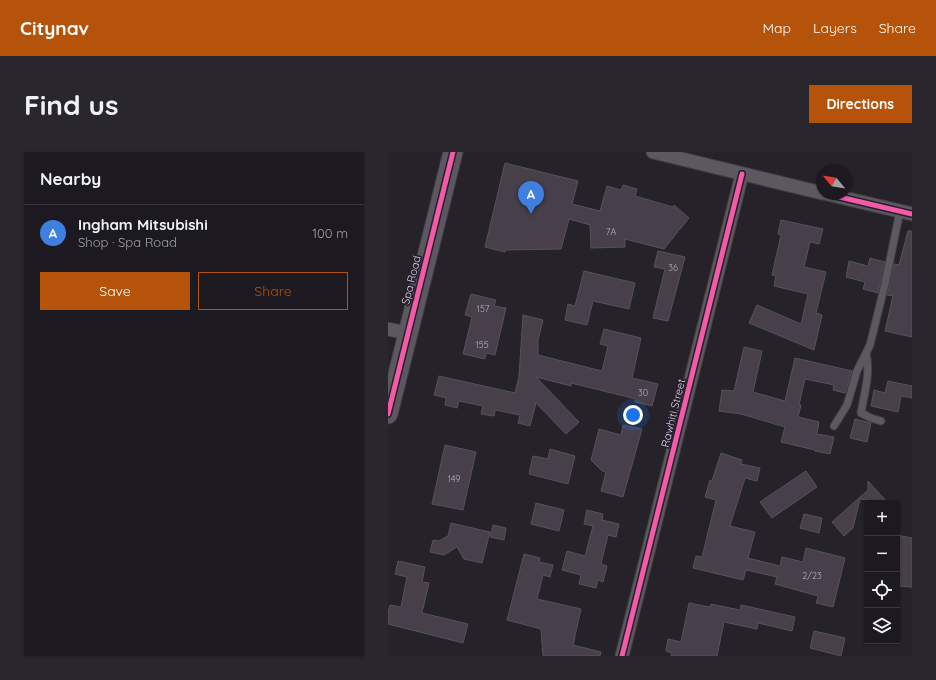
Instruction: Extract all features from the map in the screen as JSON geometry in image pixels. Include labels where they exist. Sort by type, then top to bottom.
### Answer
[{"type":"main road","name":"Spa Road","points":[[388,414],[453,152]]},
{"type":"street","points":[[653,152],[816,192]]},
{"type":"street","name":"Rawhiti Street","points":[[622,656],[742,174]]},
{"type":"street","points":[[852,200],[906,213]]},
{"type":"street","points":[[388,329],[408,333]]},
{"type":"lane","points":[[834,426],[847,405],[857,371],[870,345],[885,284],[906,213]]},
{"type":"lane","points":[[866,354],[868,372],[861,412],[871,418],[881,421]]},
{"type":"building","points":[[505,163],[578,181],[572,204],[600,211],[607,186],[621,190],[623,185],[637,189],[635,196],[673,207],[674,205],[689,218],[664,249],[625,239],[625,247],[591,248],[590,225],[569,219],[561,249],[506,250],[505,252],[485,247]]},
{"type":"building","points":[[781,220],[823,229],[819,244],[810,242],[804,267],[826,272],[816,313],[822,315],[814,350],[749,323],[757,305],[801,324],[808,294],[774,286],[776,276],[772,275],[781,235],[778,234]]},
{"type":"building","points":[[908,231],[912,231],[912,337],[885,331],[893,296],[887,295],[894,264],[899,265]]},
{"type":"building","points":[[658,251],[685,257],[668,321],[653,318],[665,269],[654,267]]},
{"type":"building","points":[[870,258],[885,262],[878,293],[863,289],[865,282],[846,277],[849,261],[868,266]]},
{"type":"building","points":[[584,271],[635,283],[629,309],[593,301],[587,325],[565,320],[568,304],[575,306]]},
{"type":"building","points":[[471,294],[496,300],[494,306],[506,308],[495,355],[486,353],[485,359],[463,354],[472,317],[465,315]]},
{"type":"building","points":[[523,315],[543,320],[538,340],[538,355],[602,371],[608,346],[600,344],[604,329],[641,338],[632,378],[658,384],[652,406],[635,402],[636,399],[571,383],[571,386],[536,377],[579,422],[566,434],[536,403],[530,426],[518,423],[520,415],[495,410],[494,416],[481,414],[483,406],[459,401],[457,408],[445,405],[446,398],[434,395],[439,376],[515,393],[519,377]]},
{"type":"building","points":[[744,347],[762,351],[753,392],[785,401],[795,358],[852,371],[845,393],[833,390],[834,385],[805,379],[798,417],[819,422],[817,434],[834,437],[830,454],[781,442],[785,427],[741,414],[719,411],[722,390],[734,391]]},
{"type":"building","points":[[888,381],[912,386],[912,398],[901,396],[898,412],[871,406],[874,390],[885,393]]},
{"type":"building","points":[[855,419],[871,423],[867,442],[850,438]]},
{"type":"building","points":[[623,425],[642,429],[623,497],[601,491],[606,472],[602,471],[591,460],[599,429],[621,435]]},
{"type":"building","points":[[445,445],[476,452],[463,510],[432,504]]},
{"type":"building","points":[[550,449],[575,456],[568,484],[529,474],[533,456],[548,459]]},
{"type":"building","points":[[721,453],[742,460],[741,464],[760,468],[757,481],[745,478],[730,526],[755,532],[748,558],[780,566],[782,557],[803,562],[806,548],[845,558],[833,607],[816,603],[818,596],[775,584],[777,577],[746,570],[743,580],[693,568],[696,556],[702,557],[716,500],[705,497]]},
{"type":"building","points":[[806,471],[817,487],[772,518],[760,502]]},
{"type":"building","points":[[868,481],[885,500],[860,499],[853,528],[844,536],[832,522],[868,490]]},
{"type":"building","points":[[536,503],[564,510],[559,531],[531,524]]},
{"type":"building","points":[[587,510],[603,514],[602,520],[619,524],[616,537],[608,535],[601,564],[607,566],[603,582],[598,580],[596,588],[579,584],[581,575],[562,570],[567,551],[585,556],[593,526],[584,524]]},
{"type":"building","points":[[804,514],[822,518],[819,533],[800,528]]},
{"type":"building","points":[[451,523],[490,532],[482,563],[464,559],[457,547],[444,555],[430,552],[433,540],[439,541],[448,536]]},
{"type":"building","points":[[493,525],[506,528],[504,540],[490,537]]},
{"type":"building","points":[[900,536],[912,538],[912,587],[900,586]]},
{"type":"building","points":[[524,554],[540,558],[539,562],[553,565],[550,577],[543,575],[537,599],[581,609],[573,645],[601,652],[600,656],[543,656],[541,629],[507,620]]},
{"type":"building","points":[[398,561],[425,567],[422,582],[429,583],[422,613],[468,624],[463,643],[388,624],[390,605],[401,607],[407,577],[395,574]]},
{"type":"building","points":[[689,603],[710,607],[711,604],[740,610],[741,605],[795,617],[792,631],[758,623],[757,629],[724,622],[717,656],[671,656],[672,653],[666,651],[668,639],[681,642]]},
{"type":"building","points":[[814,631],[845,638],[841,656],[810,648]]},
{"type":"cycle path","points":[[388,414],[453,152]]},
{"type":"cycle path","points":[[622,656],[742,174]]},
{"type":"cycle path","points":[[852,200],[912,214]]},
{"type":"place","name":"Ingham Mitsubishi","points":[[531,214]]}]
